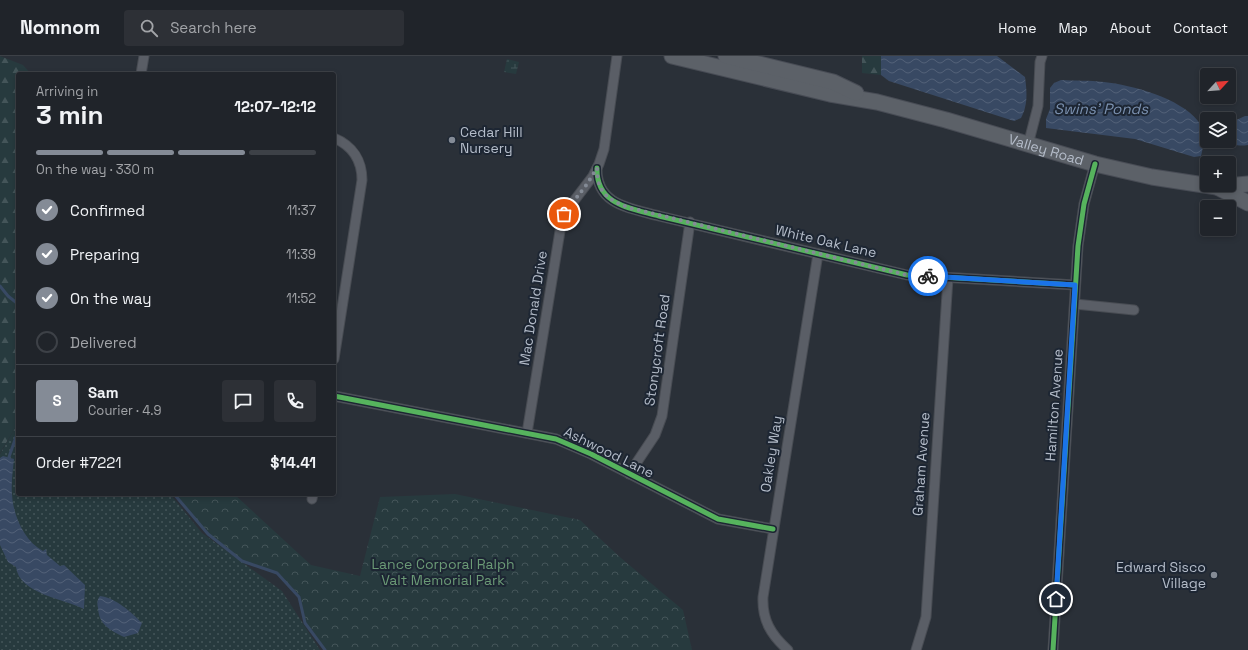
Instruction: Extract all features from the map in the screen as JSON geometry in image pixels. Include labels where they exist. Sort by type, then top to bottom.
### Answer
[{"type":"main road","name":"Valley Road","points":[[672,56],[830,94],[878,102],[1095,164],[1152,177],[1200,184]]},
{"type":"main road","name":"Valley Road","points":[[726,56],[833,82],[878,102]]},
{"type":"main road","name":"Valley Road","points":[[1236,185],[1248,184]]},
{"type":"main road","name":"Valley Road","points":[[1227,192],[1248,203]]},
{"type":"street","points":[[141,72],[144,56]]},
{"type":"street","name":"Mac Donald Drive","points":[[527,432],[561,225],[564,214],[587,184],[597,168],[604,149],[617,56]]},
{"type":"street","points":[[1028,144],[1038,106],[1040,62],[1042,56]]},
{"type":"street","points":[[336,139],[348,146],[355,154],[362,170],[362,180],[336,346]]},
{"type":"street","name":"Hamilton Avenue","points":[[1053,650],[1075,285],[1080,226],[1095,164]]},
{"type":"street","name":"White Oak Lane","points":[[597,168],[597,177],[601,189],[606,196],[614,202],[630,208],[907,275],[1075,285]]},
{"type":"street","name":"Stonycroft Road","points":[[629,474],[655,435],[662,416],[690,222]]},
{"type":"street","name":"Oakley Way","points":[[788,650],[778,641],[769,628],[762,605],[818,254]]},
{"type":"street","name":"Graham Avenue","points":[[916,650],[926,617],[948,278]]},
{"type":"street","points":[[1075,304],[1134,310]]},
{"type":"street","name":"Ashwood Lane","points":[[336,396],[429,416],[527,432],[567,442],[718,519],[773,529]]},
{"type":"green space","points":[[0,56],[23,65],[29,72],[16,72],[16,426],[0,453]]},
{"type":"green space","points":[[862,56],[881,56],[881,75],[862,73]]},
{"type":"green space","points":[[507,59],[519,62],[516,74],[504,72]]},
{"type":"green space","points":[[16,426],[16,496],[172,496],[202,533],[282,591],[320,650],[0,650],[0,454]]},
{"type":"green space","name":"Lance Corporal Ralph Valt Memorial Park","points":[[455,494],[580,520],[621,558],[683,610],[692,650],[325,650],[305,623],[299,597],[277,573],[242,561],[208,534],[176,496],[236,496],[311,565],[360,576],[380,497]]},
{"type":"water","name":"Swins' Ponds","points":[[881,56],[997,56],[1025,77],[1026,98],[1025,108],[1021,118],[1014,121],[889,81],[881,75]]},
{"type":"water","name":"Swins' Ponds","points":[[1061,80],[1098,81],[1128,86],[1168,99],[1190,113],[1200,124],[1200,148],[1203,148],[1201,156],[1194,157],[1135,139],[1046,128],[1046,119],[1050,109],[1050,88],[1054,83]]},
{"type":"water","points":[[1248,116],[1248,145],[1236,145],[1236,120]]},
{"type":"water","points":[[3,456],[14,459],[12,494],[17,519],[21,527],[36,547],[43,551],[46,549],[47,555],[60,566],[64,565],[85,585],[84,609],[34,590],[25,584],[19,576],[16,567],[8,562],[0,545],[0,458]]},
{"type":"water","points":[[100,596],[106,597],[117,603],[138,619],[142,623],[138,633],[124,637],[106,626],[99,614],[97,603]]},
{"type":"waterway","points":[[0,286],[8,296],[16,302]]},
{"type":"waterway","points":[[9,457],[16,437]]},
{"type":"waterway","points":[[176,496],[208,534],[242,561],[277,573],[299,597],[305,623],[325,650]]},
{"type":"cycle path","points":[[1053,650],[1078,246],[1084,204],[1095,164]]},
{"type":"cycle path","points":[[597,168],[598,180],[602,190],[609,197],[626,207],[659,216],[907,275],[1075,285]]},
{"type":"cycle path","points":[[336,396],[556,439],[591,454],[718,519],[773,529]]},
{"type":"way so far","points":[[564,214],[593,176],[597,168],[598,183],[606,196],[614,202],[630,208],[907,275],[928,276]]},
{"type":"place","name":"Cedar Hill Nursery","points":[[452,140]]},
{"type":"place","name":"Edward Sisco Village","points":[[1214,575]]},
{"type":"route","points":[[928,276],[1075,285],[1056,599]]}]
